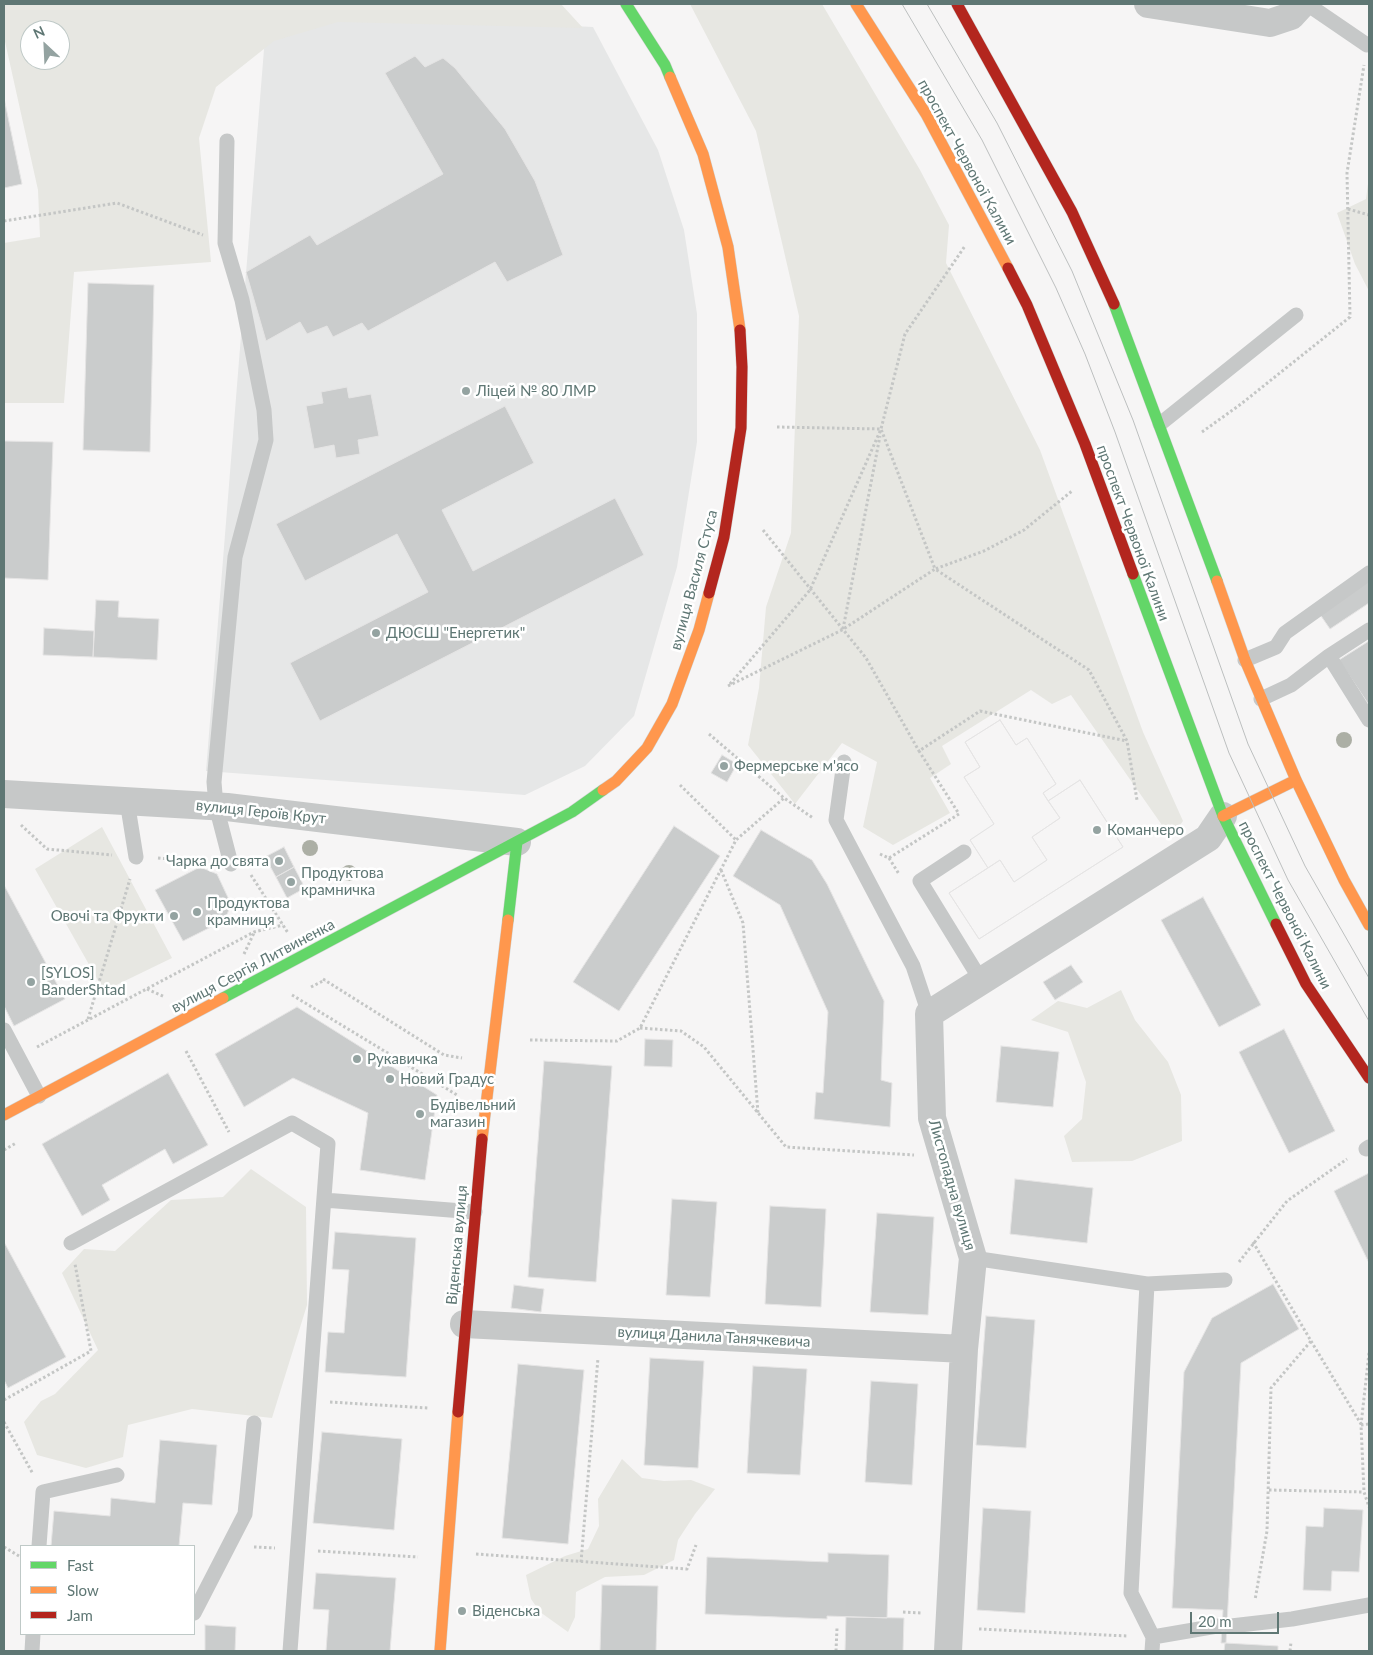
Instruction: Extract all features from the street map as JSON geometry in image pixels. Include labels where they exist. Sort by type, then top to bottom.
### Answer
[{"type":"street","name":"вулиця Василя Стуса","points":[[517,842],[572,812],[616,781],[647,748],[672,704],[699,630],[724,537],[741,428],[742,368],[738,307],[728,247],[713,190],[703,154],[665,65],[626,4]]},
{"type":"street","name":"проспект Червоної Калини","points":[[856,4],[926,114],[978,208],[1027,305],[1085,444],[1223,816],[1306,984],[1369,1078]]},
{"type":"street","points":[[1148,4],[1270,23],[1291,16],[1302,4]]},
{"type":"street","points":[[965,6],[1072,212],[1116,309],[1160,424],[1245,660],[1296,780],[1344,880],[1369,925]]},
{"type":"street","points":[[929,1014],[1208,838],[1223,816],[1296,780]]},
{"type":"street","name":"вулиця Героїв Крут","points":[[4,794],[216,806],[517,842]]},
{"type":"street","name":"вулиця Сергія Литвиненка","points":[[4,1115],[517,842]]},
{"type":"street","name":"Віденська вулиця","points":[[440,1651],[464,1324],[486,1095],[517,842]]},
{"type":"street","name":"Листопадна вулиця","points":[[929,1014],[932,1118],[973,1258],[964,1349],[948,1640]]},
{"type":"street","name":"вулиця Данила Танячкевича","points":[[464,1324],[964,1349]]},
{"type":"lane","points":[[1306,4],[1367,45]]},
{"type":"lane","points":[[227,140],[225,243],[242,300],[264,410],[266,440],[235,557],[214,782],[216,806],[231,864]]},
{"type":"lane","points":[[1160,424],[1296,315]]},
{"type":"lane","points":[[1245,660],[1276,647],[1285,633],[1369,573]]},
{"type":"lane","points":[[1262,699],[1291,685],[1329,656],[1369,630]]},
{"type":"lane","points":[[1329,656],[1369,720]]},
{"type":"lane","points":[[844,762],[836,820],[913,966],[929,1014]]},
{"type":"lane","points":[[127,801],[136,857]]},
{"type":"lane","points":[[964,852],[920,881],[982,982]]},
{"type":"lane","points":[[4,1030],[39,1096]]},
{"type":"lane","points":[[71,1243],[292,1123],[328,1144],[290,1651]]},
{"type":"lane","points":[[324,1200],[475,1212]]},
{"type":"lane","points":[[973,1258],[1147,1284],[1225,1280]]},
{"type":"lane","points":[[1147,1284],[1130,1593],[1153,1644],[1224,1626],[1250,1625],[1369,1605]]},
{"type":"lane","points":[[195,1611],[245,1514],[254,1423]]},
{"type":"lane","points":[[39,1545],[43,1492],[117,1475]]},
{"type":"lane","points":[[32,1651],[33,1635]]},
{"type":"path","points":[[1202,432],[1241,404],[1350,316],[1347,173],[1367,45]]},
{"type":"path","points":[[4,221],[117,203],[225,243]]},
{"type":"path","points":[[1348,209],[1369,216]]},
{"type":"path","points":[[842,630],[881,429],[905,334],[966,245]]},
{"type":"path","points":[[777,427],[881,429]]},
{"type":"path","points":[[881,429],[935,569],[1089,670],[1126,741],[1137,800]]},
{"type":"path","points":[[881,429],[810,590],[728,686],[842,630],[935,569],[984,551],[1024,530],[1076,488]]},
{"type":"path","points":[[763,530],[866,658],[919,751],[959,814]]},
{"type":"path","points":[[919,751],[980,711],[1126,741]]},
{"type":"path","points":[[530,1040],[617,1041],[640,1028],[736,840],[784,798],[709,734]]},
{"type":"path","points":[[680,785],[736,840]]},
{"type":"path","points":[[88,1020],[136,857]]},
{"type":"path","points":[[721,870],[743,924],[758,1113]]},
{"type":"path","points":[[250,873],[292,939]]},
{"type":"path","points":[[18,1057],[254,932],[283,925]]},
{"type":"path","points":[[243,956],[254,932]]},
{"type":"path","points":[[319,976],[444,1055],[466,1058]]},
{"type":"path","points":[[147,989],[172,1000]]},
{"type":"path","points":[[292,995],[461,1098]]},
{"type":"path","points":[[640,1028],[680,1031],[704,1047],[786,1147],[943,1157]]},
{"type":"path","points":[[186,1051],[240,1152]]},
{"type":"path","points":[[1225,1280],[1287,1201],[1338,1164],[1368,1148]]},
{"type":"path","points":[[1253,1242],[1361,1425]]},
{"type":"path","points":[[4,1400],[92,1351],[71,1243]]},
{"type":"path","points":[[581,1562],[600,1332]]},
{"type":"path","points":[[1250,1625],[1268,1531],[1271,1388],[1311,1341]]},
{"type":"path","points":[[1369,1353],[1361,1425],[1364,1492],[1369,1507]]},
{"type":"path","points":[[309,1401],[429,1408]]},
{"type":"path","points":[[4,1422],[43,1492]]},
{"type":"path","points":[[1361,1425],[1369,1424]]},
{"type":"path","points":[[1269,1490],[1364,1492]]},
{"type":"path","points":[[467,1553],[687,1569],[696,1545]]},
{"type":"path","points":[[230,1546],[418,1557]]},
{"type":"path","points":[[4,1547],[20,1556]]},
{"type":"path","points":[[836,1651],[838,1628]]},
{"type":"path","points":[[948,1640],[1153,1644]]},
{"type":"shaded area","points":[[4,4],[561,4],[583,28],[338,22],[274,41],[216,87],[199,138],[211,262],[74,272],[64,403],[4,403],[4,243],[40,237],[38,190],[4,37]]},
{"type":"shaded area","points":[[690,4],[822,4],[920,170],[949,225],[946,263],[1040,450],[1143,732],[1183,821],[1171,838],[1071,695],[1052,704],[1031,690],[942,746],[951,764],[930,778],[950,813],[893,845],[863,827],[877,762],[842,743],[795,804],[748,745],[759,688],[766,607],[791,533],[799,316],[756,131]]},
{"type":"shaded area","name":"Ліцей № 80 ЛМР","points":[[348,15],[593,27],[658,150],[684,230],[697,314],[697,442],[677,567],[634,716],[585,766],[525,795],[206,771],[265,37]]},
{"type":"shaded area","points":[[1369,176],[1369,291],[1355,264],[1337,213],[1366,199]]},
{"type":"shaded area","points":[[102,827],[172,958],[104,991],[35,869]]},
{"type":"shaded area","points":[[1121,990],[1135,1020],[1168,1062],[1181,1095],[1182,1141],[1132,1161],[1072,1162],[1064,1136],[1082,1119],[1086,1082],[1068,1032],[1031,1020],[1058,1001],[1087,1008]]},
{"type":"shaded area","points":[[251,1169],[306,1207],[307,1305],[272,1418],[192,1409],[128,1425],[123,1457],[86,1468],[37,1455],[24,1422],[41,1401],[55,1394],[98,1350],[62,1273],[84,1249],[115,1251],[171,1200],[223,1197]]},
{"type":"shaded area","points":[[622,1459],[642,1478],[664,1481],[691,1480],[715,1489],[695,1514],[678,1540],[674,1560],[644,1575],[605,1577],[576,1592],[575,1617],[568,1632],[540,1612],[531,1599],[526,1575],[565,1556],[588,1549],[599,1526],[598,1499]]},
{"type":"building","points":[[415,56],[425,67],[443,58],[455,68],[505,129],[535,181],[563,255],[507,282],[495,262],[368,331],[362,323],[333,337],[327,326],[307,334],[300,322],[266,341],[246,272],[310,235],[317,245],[443,174],[385,73]]},
{"type":"building","points":[[4,98],[22,184],[4,188]]},
{"type":"building","points":[[88,283],[154,285],[150,452],[83,450]]},
{"type":"building","points":[[347,387],[349,398],[371,394],[379,436],[358,440],[360,454],[336,458],[334,445],[314,449],[306,406],[323,403],[321,392]]},
{"type":"building","points":[[505,406],[534,463],[442,510],[473,571],[615,498],[644,555],[320,721],[290,663],[428,592],[397,534],[305,581],[276,524]]},
{"type":"building","points":[[4,441],[53,442],[48,580],[4,578]]},
{"type":"building","points":[[1369,579],[1369,603],[1330,629],[1319,613]]},
{"type":"building","points":[[96,600],[119,601],[118,617],[159,619],[157,660],[93,657]]},
{"type":"building","points":[[44,628],[94,631],[93,657],[43,655]]},
{"type":"building","points":[[1369,641],[1369,705],[1339,660]]},
{"type":"building","points":[[1000,720],[1016,745],[1027,738],[1056,784],[1043,793],[1048,801],[1080,780],[1123,847],[979,939],[949,893],[988,868],[970,840],[994,824],[964,777],[980,767],[965,742]]},
{"type":"building","points":[[1000,720],[1016,745],[1027,738],[1056,784],[1043,793],[1060,818],[1032,837],[1047,860],[1014,882],[1000,860],[988,868],[970,840],[994,824],[964,777],[980,767],[965,742]]},
{"type":"building","points":[[722,755],[737,764],[727,782],[711,773]]},
{"type":"building","points":[[1080,780],[1123,847],[979,939],[949,893],[1000,860],[1014,882],[1047,860],[1032,837],[1060,818],[1048,801]]},
{"type":"building","points":[[674,826],[720,856],[619,1011],[573,982]]},
{"type":"building","points":[[761,830],[812,860],[827,884],[884,1001],[881,1080],[892,1083],[890,1127],[814,1119],[816,1092],[823,1093],[828,1012],[780,905],[733,876]]},
{"type":"building","points":[[284,847],[294,867],[276,877],[265,857]]},
{"type":"building","name":"Продуктова крамниця","points":[[200,867],[217,874],[231,904],[225,920],[183,941],[155,890]]},
{"type":"building","name":"Продуктова крамничка","points":[[294,867],[305,888],[287,898],[276,877]]},
{"type":"building","points":[[4,885],[65,999],[14,1026],[4,1006]]},
{"type":"building","points":[[1203,897],[1261,1005],[1219,1027],[1161,920]]},
{"type":"building","points":[[1071,965],[1083,982],[1055,1000],[1043,982]]},
{"type":"building","points":[[297,1007],[437,1095],[425,1180],[360,1170],[368,1113],[293,1078],[244,1107],[215,1054]]},
{"type":"building","points":[[1284,1029],[1335,1131],[1289,1153],[1239,1052]]},
{"type":"building","points":[[645,1039],[673,1040],[672,1067],[644,1066]]},
{"type":"building","points":[[1001,1046],[1059,1052],[1053,1107],[996,1102]]},
{"type":"building","points":[[544,1061],[612,1066],[596,1282],[528,1277]]},
{"type":"building","points":[[168,1073],[208,1145],[173,1164],[165,1149],[102,1185],[110,1200],[82,1216],[42,1144]]},
{"type":"building","points":[[1369,1173],[1369,1263],[1334,1191]]},
{"type":"building","points":[[1015,1179],[1093,1188],[1087,1243],[1010,1234]]},
{"type":"building","points":[[672,1199],[717,1202],[710,1297],[666,1295]]},
{"type":"building","points":[[770,1206],[826,1209],[821,1307],[765,1304]]},
{"type":"building","points":[[877,1213],[934,1217],[928,1315],[870,1312]]},
{"type":"building","points":[[335,1232],[416,1238],[406,1377],[325,1372],[328,1332],[344,1333],[349,1270],[332,1269]]},
{"type":"building","points":[[4,1242],[66,1357],[8,1388],[4,1380]]},
{"type":"building","points":[[1273,1284],[1299,1329],[1241,1363],[1226,1643],[1221,1643],[1223,1610],[1172,1608],[1184,1372],[1212,1318]]},
{"type":"building","points":[[514,1285],[544,1289],[541,1312],[511,1308]]},
{"type":"building","points":[[986,1316],[1035,1320],[1026,1448],[976,1445]]},
{"type":"building","points":[[650,1358],[704,1361],[698,1468],[644,1465]]},
{"type":"building","points":[[518,1364],[584,1370],[568,1544],[502,1538]]},
{"type":"building","points":[[753,1366],[807,1369],[800,1475],[747,1473]]},
{"type":"building","points":[[871,1381],[918,1384],[912,1485],[865,1482]]},
{"type":"building","points":[[322,1432],[402,1439],[394,1530],[313,1523]]},
{"type":"building","points":[[160,1440],[217,1445],[212,1505],[183,1503],[179,1545],[51,1545],[54,1511],[110,1516],[111,1498],[155,1503]]},
{"type":"building","points":[[983,1508],[1031,1511],[1025,1613],[977,1610]]},
{"type":"building","points":[[1324,1508],[1363,1510],[1359,1572],[1332,1571],[1331,1591],[1303,1590],[1306,1526],[1323,1527]]},
{"type":"building","points":[[828,1553],[889,1555],[887,1618],[827,1616],[827,1619],[705,1614],[707,1557],[828,1562]]},
{"type":"building","points":[[316,1573],[396,1578],[390,1651],[326,1651],[329,1610],[313,1609]]},
{"type":"building","points":[[602,1585],[658,1586],[656,1651],[600,1651]]},
{"type":"building","points":[[846,1617],[904,1618],[903,1651],[845,1651]]},
{"type":"building","points":[[205,1625],[236,1627],[235,1651],[205,1651]]},
{"type":"building","points":[[1225,1643],[1278,1646],[1278,1651],[1224,1651]]},
{"type":"tram line","points":[[902,4],[982,140],[1056,288],[1085,354],[1115,432],[1229,753],[1288,880],[1369,1021]]},
{"type":"tram line","points":[[927,4],[997,123],[1072,271],[1133,420],[1248,744],[1305,866],[1369,978]]},
{"type":"traffic: fast","points":[[626,4],[665,65],[670,77]]},
{"type":"traffic: fast","points":[[1114,304],[1217,581]]},
{"type":"traffic: fast","points":[[1133,574],[1223,816],[1276,924]]},
{"type":"traffic: fast","points":[[223,998],[572,812],[603,790]]},
{"type":"traffic: fast","points":[[508,920],[517,842]]},
{"type":"traffic: slow","points":[[856,4],[926,114],[1008,268]]},
{"type":"traffic: slow","points":[[670,77],[703,154],[728,247],[740,330]]},
{"type":"traffic: slow","points":[[1217,581],[1245,660],[1296,780],[1344,880],[1369,925]]},
{"type":"traffic: slow","points":[[603,790],[616,781],[647,748],[672,704],[699,630],[709,593]]},
{"type":"traffic: slow","points":[[1223,816],[1296,780]]},
{"type":"traffic: slow","points":[[482,1139],[508,920]]},
{"type":"traffic: slow","points":[[4,1115],[223,998]]},
{"type":"traffic: slow","points":[[440,1651],[458,1412]]},
{"type":"traffic: jam","points":[[957,4],[1072,212],[1114,304]]},
{"type":"traffic: jam","points":[[1008,268],[1027,305],[1085,444],[1133,574]]},
{"type":"traffic: jam","points":[[709,593],[724,537],[741,428],[742,367],[740,330]]},
{"type":"traffic: jam","points":[[1276,924],[1306,984],[1369,1078]]},
{"type":"traffic: jam","points":[[458,1412],[482,1139]]},
{"type":"place","name":"Ліцей № 80 ЛМР","points":[[466,391]]},
{"type":"place","name":"ДЮСШ \"Енергетик\"","points":[[376,633]]},
{"type":"place","name":"Фермерське м'ясо","points":[[724,766]]},
{"type":"place","name":"Команчеро","points":[[1097,830]]},
{"type":"place","name":"Чарка до свята","points":[[279,861]]},
{"type":"place","name":"Продуктова крамничка","points":[[291,882]]},
{"type":"place","name":"Продуктова крамниця","points":[[197,912]]},
{"type":"place","name":"Овочі та Фрукти","points":[[174,916]]},
{"type":"place","name":"[SYLOS] BanderShtad","points":[[31,982]]},
{"type":"place","name":"Рукавичка","points":[[357,1059]]},
{"type":"place","name":"Новий Градус","points":[[390,1079]]},
{"type":"place","name":"Будівельний магазин","points":[[420,1114]]},
{"type":"place","name":"Віденська","points":[[462,1611]]}]
